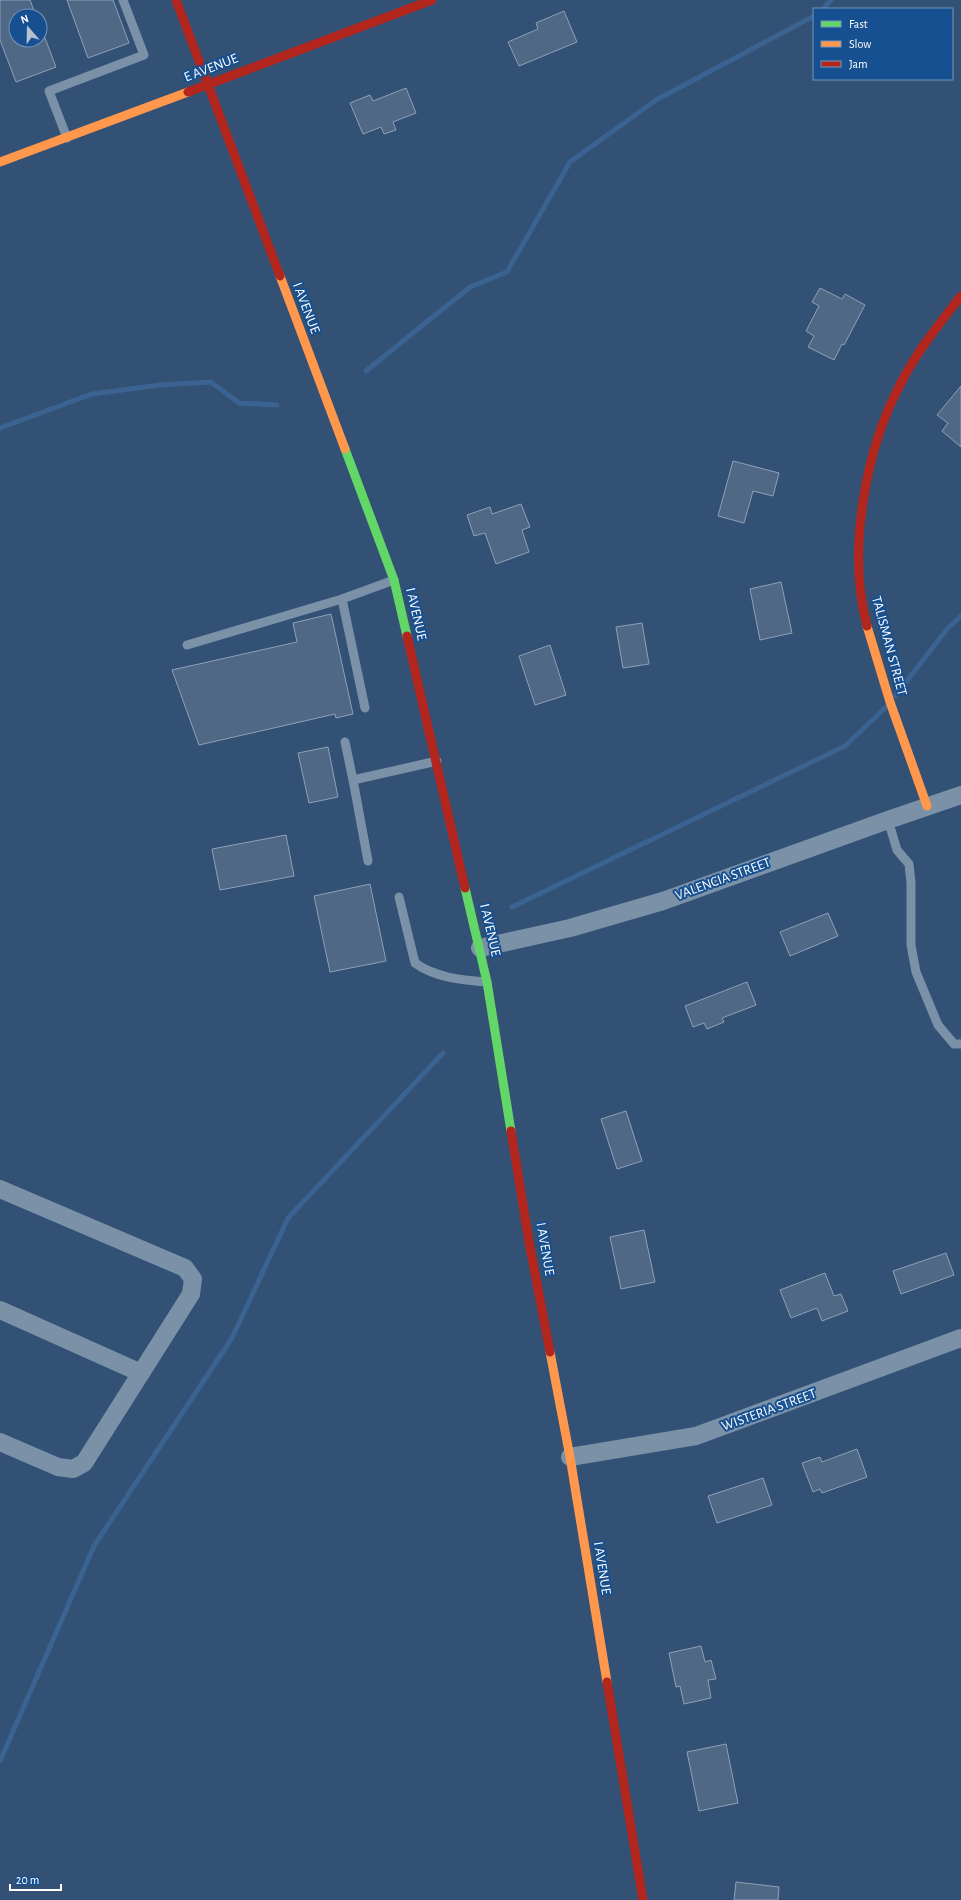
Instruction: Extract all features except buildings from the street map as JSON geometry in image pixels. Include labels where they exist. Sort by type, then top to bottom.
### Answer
[{"type":"main road","name":"I AVENUE","points":[[176,0],[394,580],[487,982],[529,1242],[570,1457],[643,1900]]},
{"type":"main road","name":"E AVENUE","points":[[0,162],[432,0]]},
{"type":"main road","name":"TALISMAN STREET","points":[[927,806],[894,719],[870,637],[861,596],[860,548],[863,504],[880,432],[900,383],[923,344],[961,296]]},
{"type":"street","name":"VALENCIA STREET","points":[[480,948],[570,928],[663,901],[961,795]]},
{"type":"street","points":[[0,1189],[185,1268],[193,1278],[191,1294],[84,1463],[73,1469],[58,1467],[0,1442]]},
{"type":"street","points":[[0,1310],[141,1373]]},
{"type":"street","name":"WISTERIA STREET","points":[[570,1457],[696,1436],[961,1338]]},
{"type":"lane","points":[[67,138],[49,91],[144,55],[123,0]]},
{"type":"lane","points":[[186,644],[342,599],[394,580]]},
{"type":"lane","points":[[342,599],[365,708]]},
{"type":"lane","points":[[345,742],[368,861]]},
{"type":"lane","points":[[353,780],[437,761]]},
{"type":"lane","points":[[888,820],[897,850],[909,864],[911,884],[911,945],[916,972],[938,1025],[954,1044],[961,1044]]},
{"type":"lane","points":[[399,897],[415,964],[426,971],[464,980],[487,982]]},
{"type":"waterway","points":[[824,8],[831,0]]},
{"type":"waterway","points":[[366,371],[470,287],[507,272],[570,162],[656,100],[813,17]]},
{"type":"waterway","points":[[0,428],[92,394],[160,385],[211,382],[239,403],[277,405]]},
{"type":"waterway","points":[[895,696],[948,628],[961,616]]},
{"type":"waterway","points":[[512,907],[845,746],[886,707]]},
{"type":"waterway","points":[[0,1761],[94,1546],[232,1338],[288,1218],[443,1053]]},
{"type":"traffic: fast","points":[[345,449],[394,580],[407,636]]},
{"type":"traffic: fast","points":[[465,888],[487,982],[511,1131]]},
{"type":"traffic: slow","points":[[0,162],[188,92]]},
{"type":"traffic: slow","points":[[280,276],[345,449]]},
{"type":"traffic: slow","points":[[867,626],[890,702],[927,806]]},
{"type":"traffic: slow","points":[[550,1352],[570,1457],[607,1682]]},
{"type":"traffic: jam","points":[[176,0],[280,276]]},
{"type":"traffic: jam","points":[[188,92],[432,0]]},
{"type":"traffic: jam","points":[[867,626],[861,597],[859,566],[860,533],[863,501],[869,469],[878,437],[889,408],[915,358],[961,296]]},
{"type":"traffic: jam","points":[[407,636],[465,888]]},
{"type":"traffic: jam","points":[[511,1131],[529,1242],[550,1352]]},
{"type":"traffic: jam","points":[[607,1682],[643,1900]]}]
